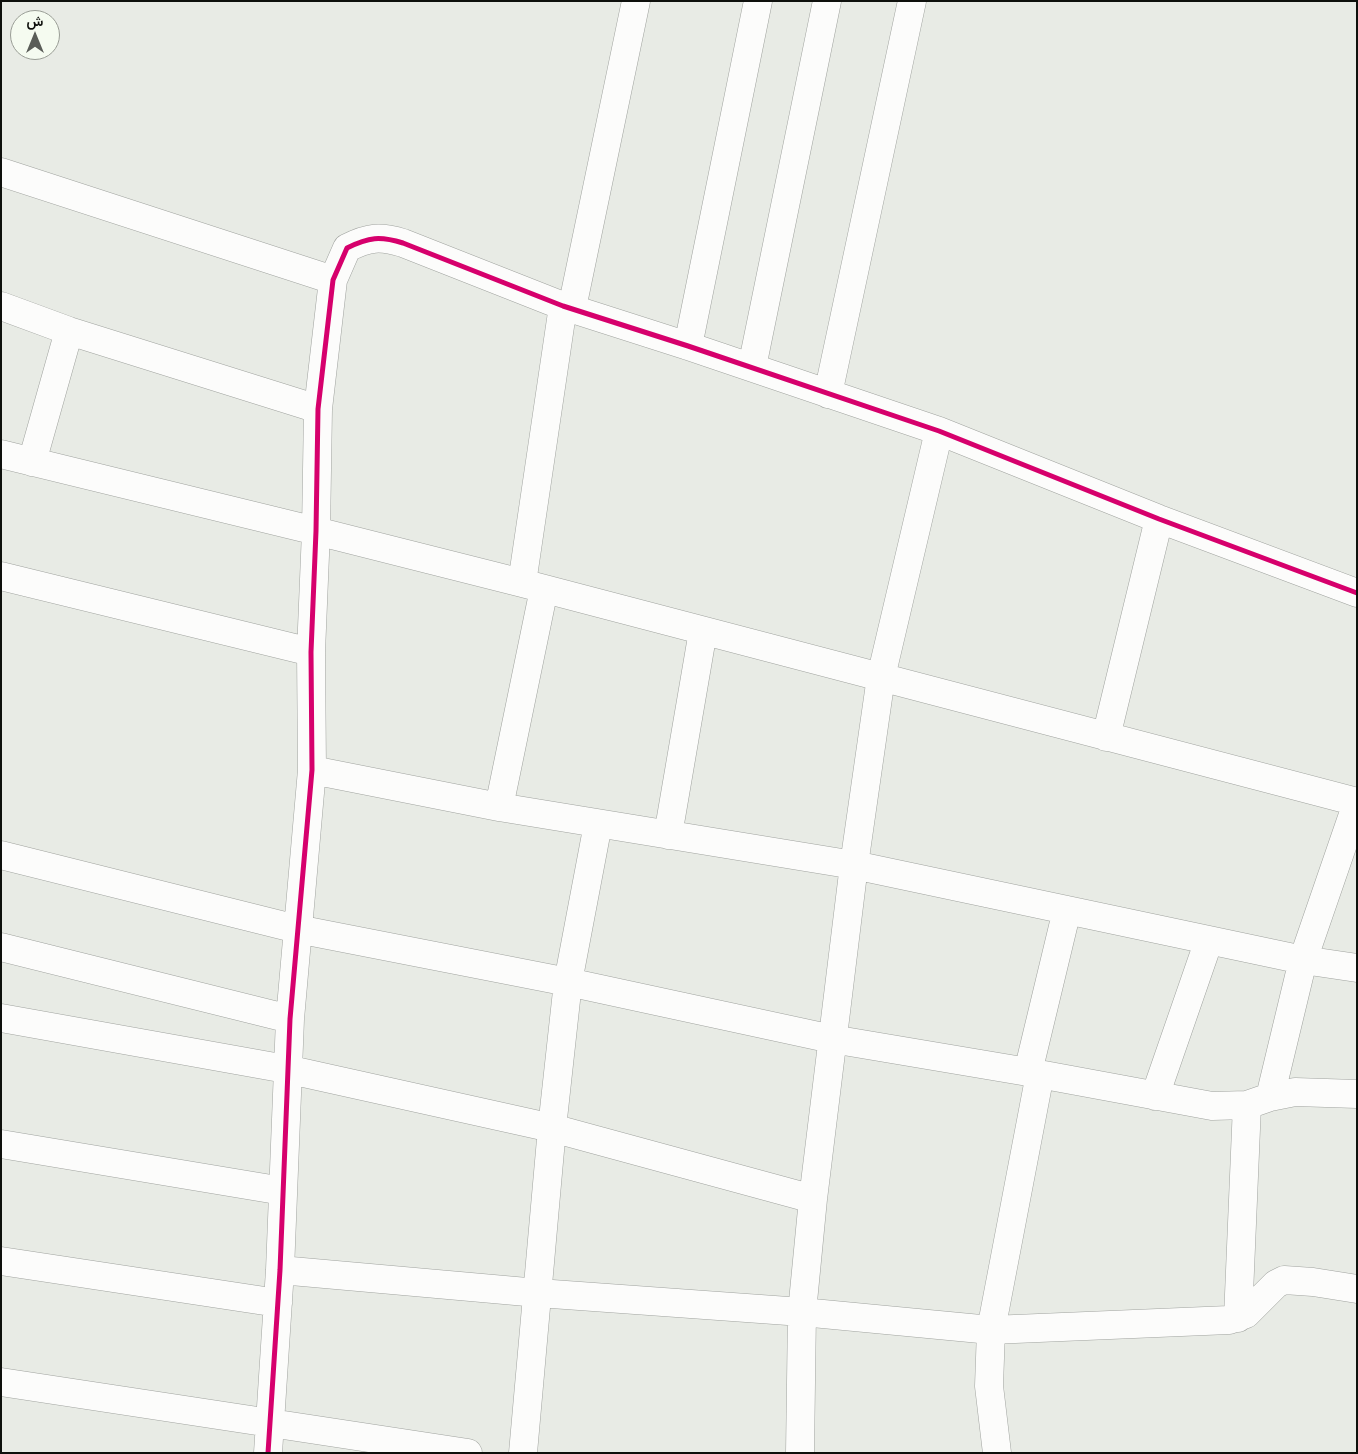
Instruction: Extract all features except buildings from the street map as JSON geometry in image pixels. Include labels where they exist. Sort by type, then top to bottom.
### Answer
[{"type":"street","points":[[499,808],[533,586],[567,307],[636,1]]},
{"type":"street","points":[[688,346],[758,1]]},
{"type":"street","points":[[752,367],[827,1]]},
{"type":"street","points":[[828,394],[912,1]]},
{"type":"street","points":[[1,172],[333,280]]},
{"type":"street","points":[[268,1453],[280,1270],[286,1069],[312,770],[311,652],[318,409],[333,280],[347,248],[366,240],[388,238],[567,307],[752,367],[939,431],[1159,519],[1357,594]]},
{"type":"street","points":[[1,306],[69,330],[318,409]]},
{"type":"street","points":[[32,462],[69,330]]},
{"type":"street","points":[[800,1453],[802,1312],[813,1199],[854,865],[881,677],[939,431]]},
{"type":"street","points":[[1,454],[316,530],[1357,802],[1303,960],[1258,1101],[1238,1318]]},
{"type":"street","points":[[1106,737],[1159,519]]},
{"type":"street","points":[[1,576],[311,652]]},
{"type":"street","points":[[668,835],[703,631]]},
{"type":"street","points":[[312,770],[499,808],[854,865],[1303,960],[1357,968]]},
{"type":"street","points":[[524,1453],[552,1128],[568,982],[598,824]]},
{"type":"street","points":[[1,855],[297,930],[568,982],[832,1039],[1034,1073],[1155,1096],[1212,1106],[1258,1101],[1295,1092],[1357,1094]]},
{"type":"street","points":[[997,1453],[989,1386],[991,1330],[1034,1073],[1067,910]]},
{"type":"street","points":[[1155,1096],[1209,940]]},
{"type":"street","points":[[1,947],[290,1019]]},
{"type":"street","points":[[1,1018],[286,1069],[552,1128],[813,1199]]},
{"type":"street","points":[[1,1144],[283,1191]]},
{"type":"street","points":[[1,1261],[278,1302]]},
{"type":"street","points":[[280,1270],[538,1293],[802,1312],[991,1330],[1218,1321],[1238,1318],[1246,1314],[1276,1284],[1284,1280],[1313,1282],[1357,1289]]},
{"type":"street","points":[[1,1382],[468,1453]]},
{"type":"cycle path","points":[[268,1453],[280,1270],[290,1019],[312,770],[311,652],[316,531],[318,409],[333,280],[347,248],[375,239],[388,239],[403,243],[563,306],[939,431],[1159,519],[1357,593]]}]
